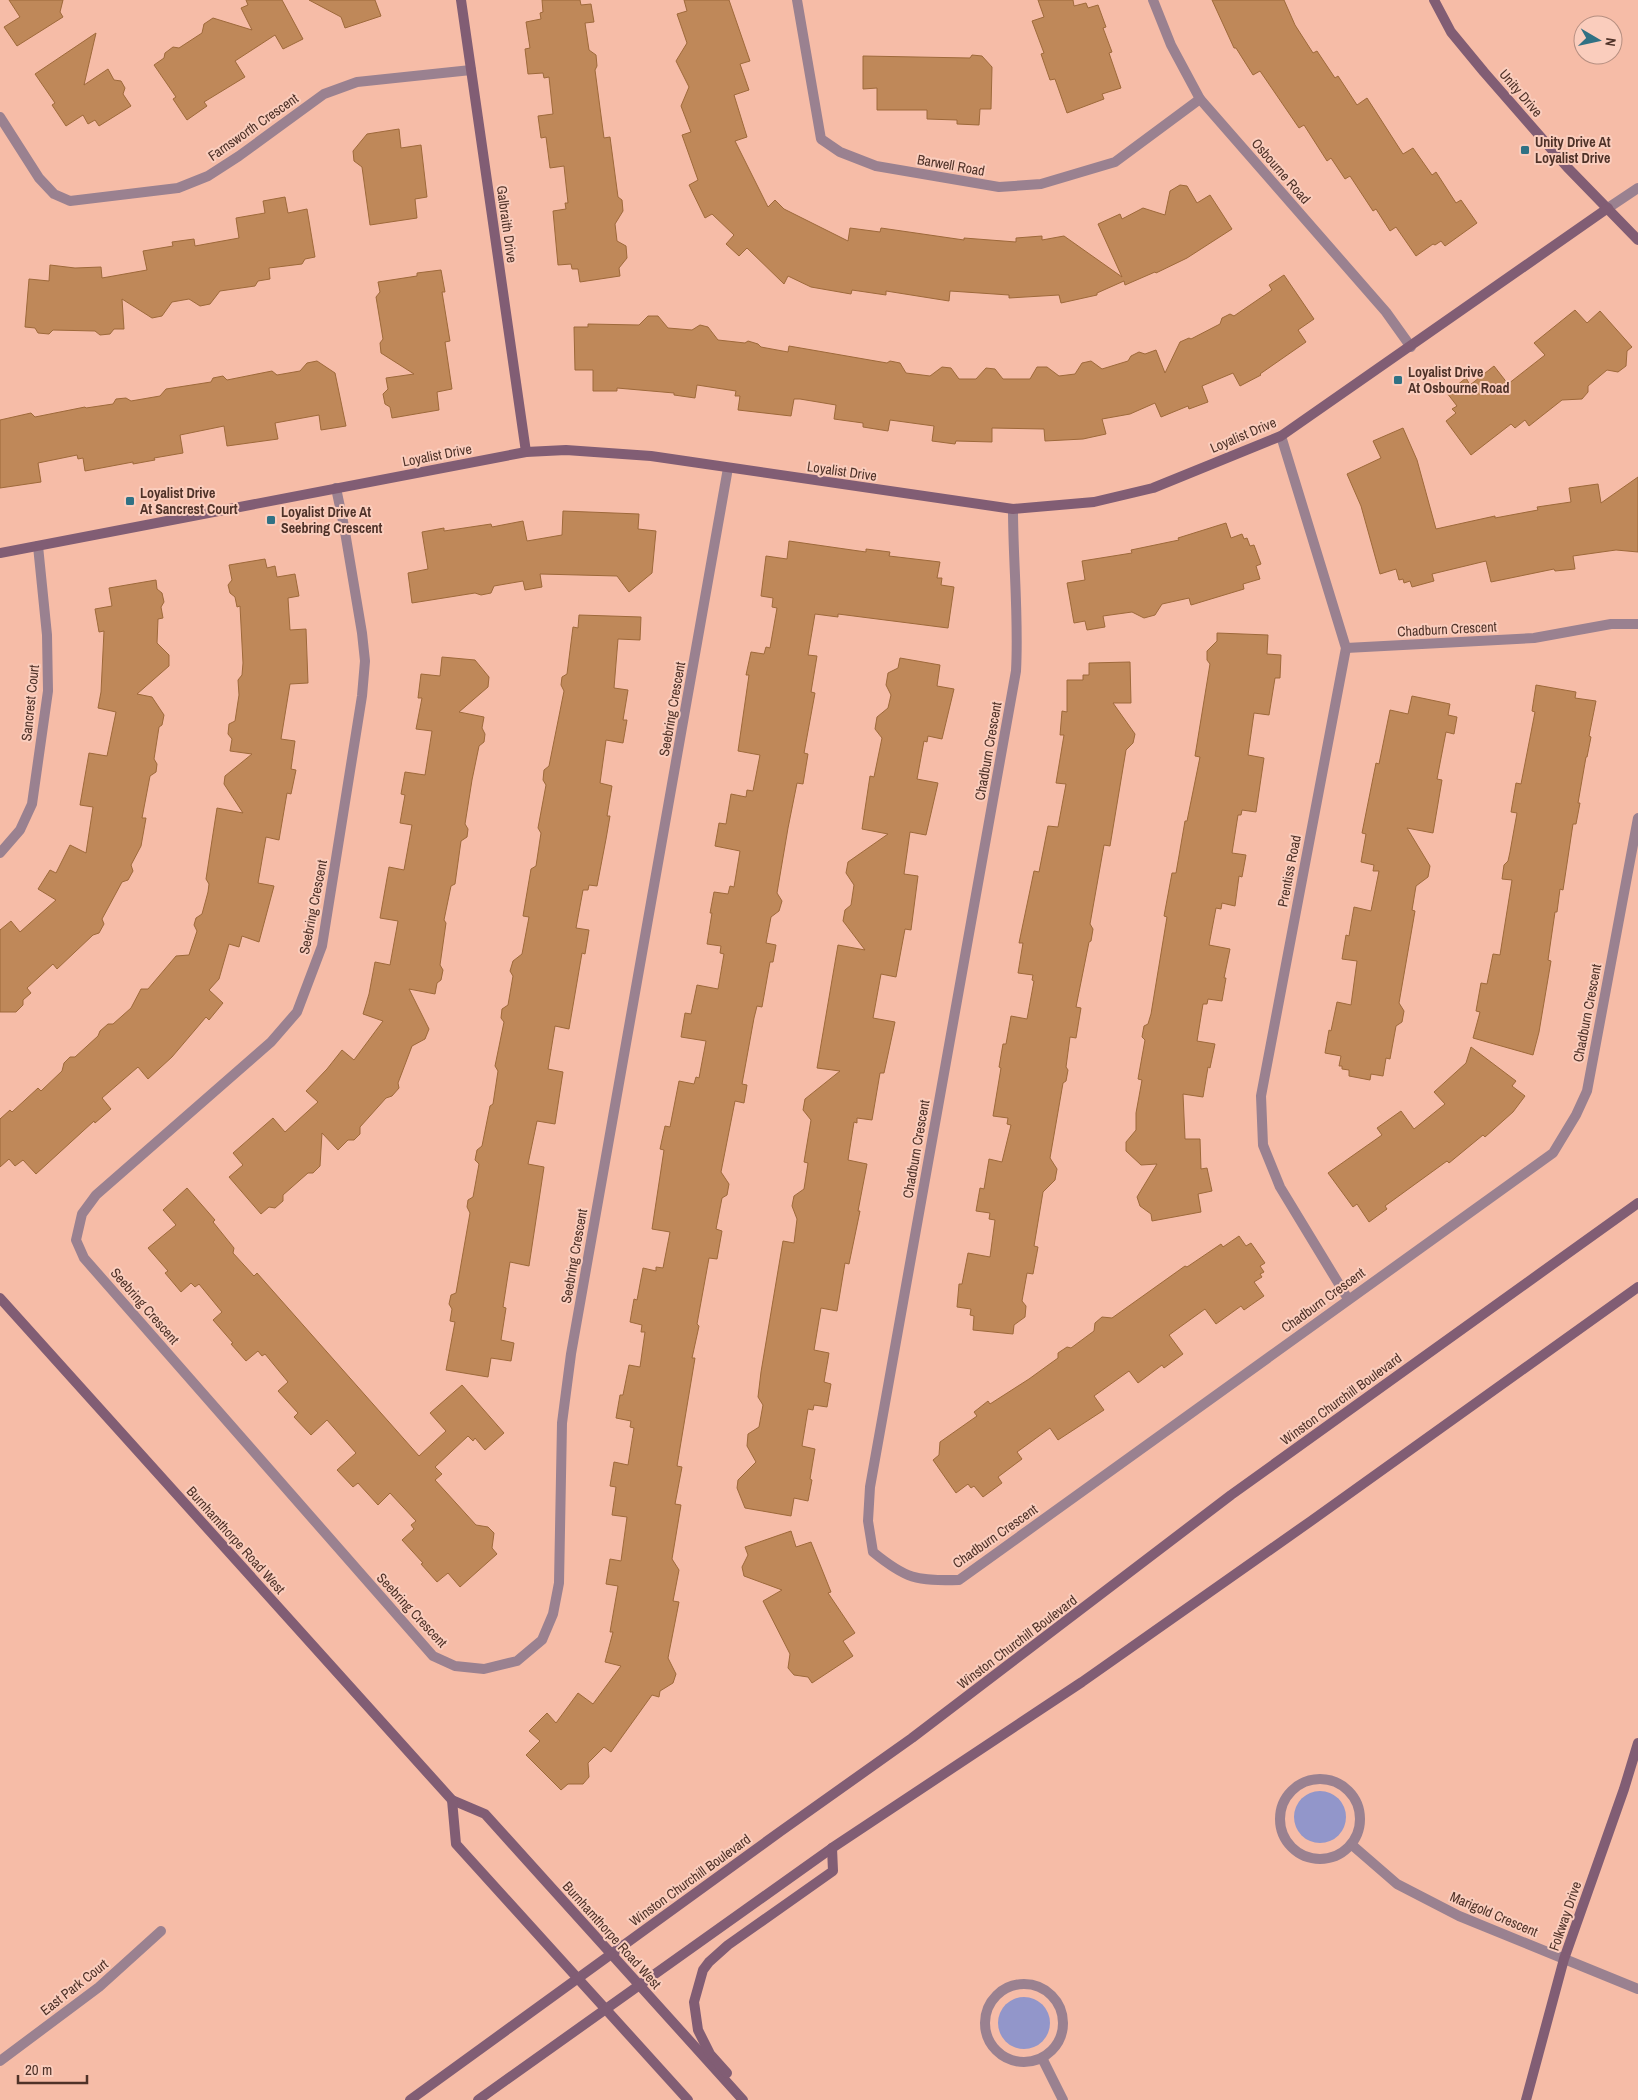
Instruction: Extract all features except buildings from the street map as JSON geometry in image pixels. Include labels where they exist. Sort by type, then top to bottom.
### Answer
[{"type":"main road","name":"Galbraith Drive","points":[[461,0],[526,452]]},
{"type":"main road","name":"Unity Drive","points":[[1434,0],[1451,32],[1484,72],[1567,167],[1638,240]]},
{"type":"main road","name":"Loyalist Drive","points":[[0,553],[526,452],[566,450],[651,456],[1012,509],[1094,502],[1153,488],[1281,436],[1608,208]]},
{"type":"main road","name":"Winston Churchill Boulevard","points":[[410,2100],[912,1738],[1231,1495],[1638,1203]]},
{"type":"main road","points":[[478,2100],[832,1848],[1082,1682],[1638,1287]]},
{"type":"main road","name":"Burnhamthorpe Road West","points":[[0,1298],[452,1800],[484,1814],[743,2100]]},
{"type":"main road","name":"Folkway Drive","points":[[1526,2100],[1564,1959],[1624,1789],[1638,1743]]},
{"type":"main road","points":[[452,1800],[456,1844],[688,2100]]},
{"type":"main road","points":[[751,2100],[710,2054],[698,2030],[694,2002],[698,1981],[709,1962],[728,1945],[833,1870],[832,1848]]},
{"type":"street","name":"Barwell Road","points":[[797,0],[821,139],[840,152],[876,166],[999,187],[1041,184],[1115,162],[1200,100]]},
{"type":"street","name":"Osbourne Road","points":[[1153,0],[1171,45],[1200,100],[1386,312],[1411,347]]},
{"type":"street","name":"Farnsworth Crescent","points":[[0,117],[39,178],[54,194],[70,201],[178,188],[208,176],[239,156],[324,94],[357,82],[471,70]]},
{"type":"street","points":[[1608,208],[1638,188]]},
{"type":"street","name":"Prentiss Road","points":[[1281,436],[1346,648],[1261,1096],[1263,1145],[1280,1187],[1348,1299]]},
{"type":"street","name":"Seebring Crescent","points":[[336,488],[362,633],[364,660],[362,696],[322,946],[312,978],[297,1012],[271,1042],[96,1195],[82,1214],[76,1240],[84,1258],[433,1656],[455,1666],[484,1669],[517,1661],[542,1640],[553,1614],[559,1583],[562,1423],[570,1354],[728,468]]},
{"type":"street","name":"Chadburn Crescent","points":[[1012,509],[1018,639],[1016,671],[870,1487],[868,1522],[872,1552],[896,1571],[925,1581],[959,1580],[1348,1299],[1553,1154],[1576,1115],[1587,1091],[1638,818]]},
{"type":"street","name":"Sancrest Court","points":[[0,853],[20,830],[32,804],[48,691],[47,635],[38,546]]},
{"type":"street","name":"Chadburn Crescent","points":[[1346,648],[1534,638],[1611,624],[1638,624]]},
{"type":"street","points":[[1314,1778],[1328,1779],[1341,1784],[1352,1793],[1358,1805],[1361,1819],[1352,1845],[1342,1853],[1330,1858],[1316,1859],[1304,1856],[1293,1849],[1285,1839],[1280,1826],[1280,1814],[1284,1801],[1291,1790],[1302,1782],[1314,1778]]},
{"type":"street","name":"Marigold Crescent","points":[[1352,1845],[1397,1884],[1459,1916],[1638,1989]]},
{"type":"street","name":"East Park Court","points":[[0,2061],[99,1987],[161,1931]]},
{"type":"street","points":[[1026,1984],[1039,1987],[1050,1994],[1058,2003],[1062,2015],[1063,2028],[1059,2040],[1052,2050],[1042,2058],[1029,2062],[1016,2062],[1004,2057],[994,2048],[987,2037],[985,2024],[987,2011],[993,2000],[1002,1991],[1026,1984]]},
{"type":"street","points":[[1042,2058],[1063,2100]]},
{"type":"shaded area","points":[[1315,1791],[1325,1791],[1339,1798],[1346,1812],[1346,1822],[1339,1836],[1325,1843],[1315,1843],[1305,1839],[1298,1832],[1294,1822],[1294,1812],[1298,1802],[1305,1795]]},
{"type":"shaded area","points":[[1019,1997],[1029,1997],[1043,2004],[1050,2018],[1050,2028],[1043,2042],[1029,2049],[1019,2049],[1009,2045],[1002,2038],[998,2028],[998,2018],[1002,2008],[1009,2001]]},
{"type":"place","name":"Unity Drive At Loyalist Drive","points":[[1525,150]]},
{"type":"place","name":"Loyalist Drive At Osbourne Road","points":[[1398,380]]},
{"type":"place","name":"Loyalist Drive At Sancrest Court","points":[[130,501]]},
{"type":"place","name":"Loyalist Drive At Seebring Crescent","points":[[271,520]]}]
